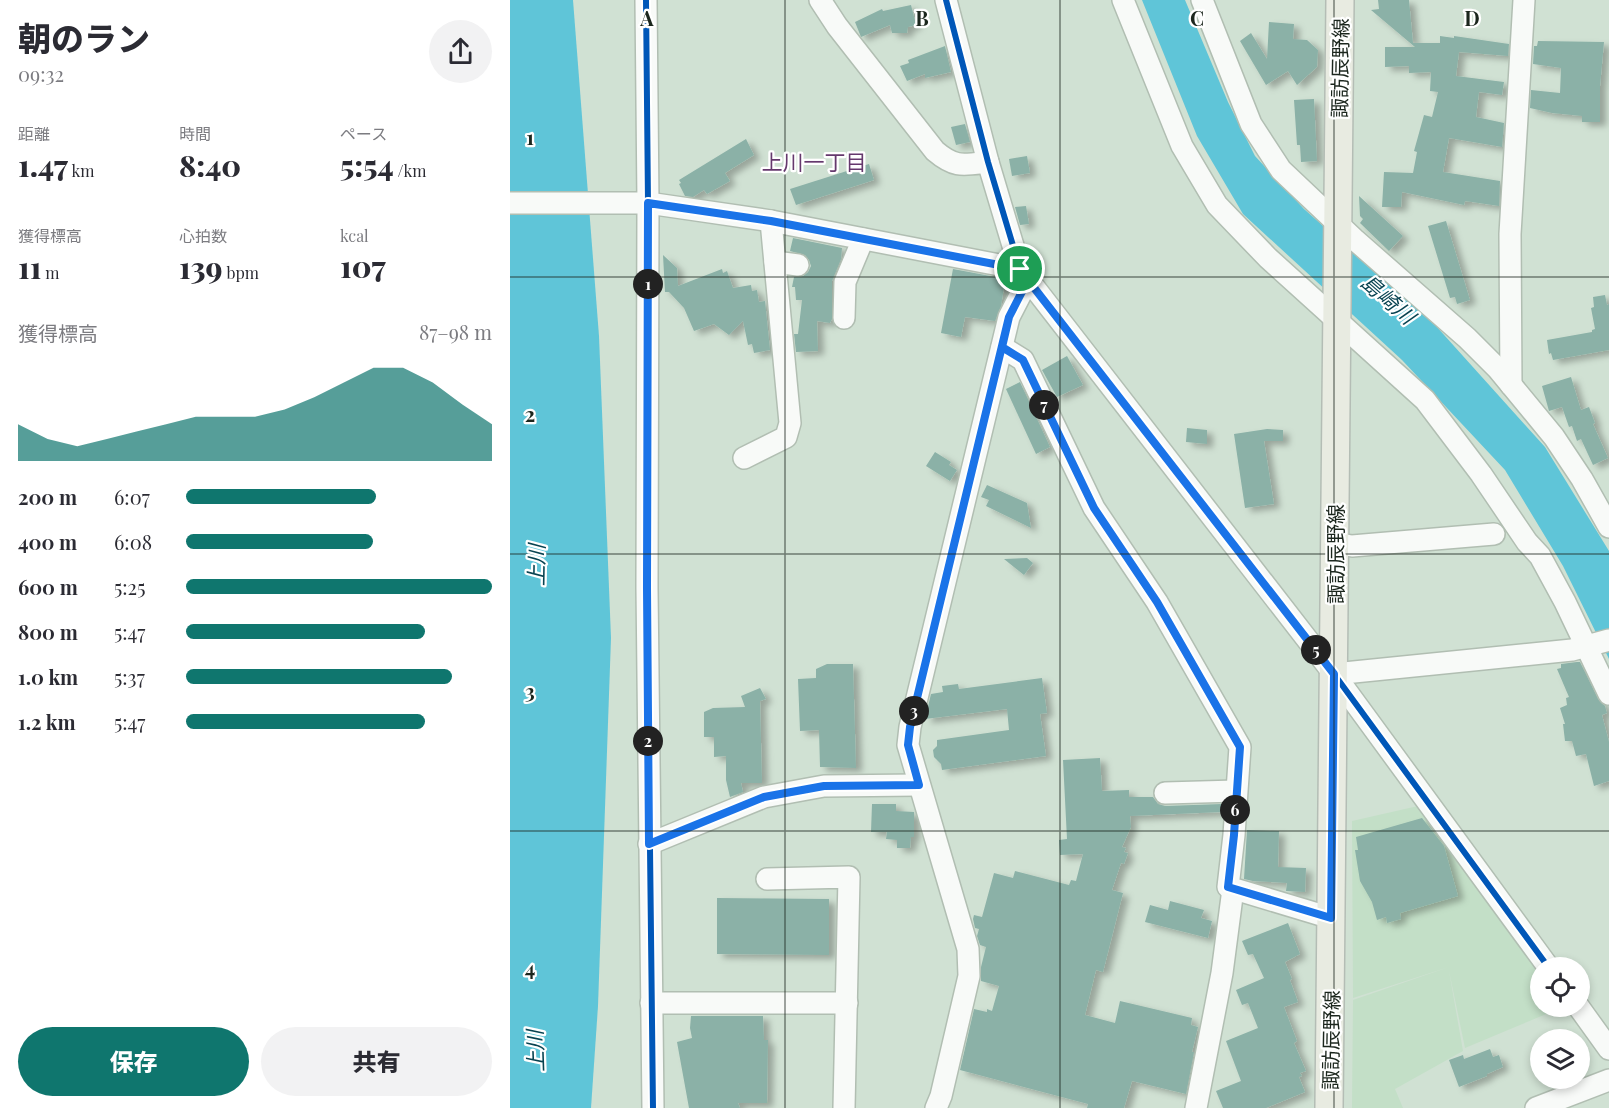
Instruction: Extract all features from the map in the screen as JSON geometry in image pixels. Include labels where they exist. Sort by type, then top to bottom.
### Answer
[{"type":"main road","name":"諏訪辰野線","points":[[1329,1108],[1340,0]]},
{"type":"street","points":[[645,0],[643,202],[653,1108]]},
{"type":"street","points":[[820,0],[837,26],[935,151],[947,161],[964,165],[988,162]]},
{"type":"street","points":[[946,0],[988,162],[1024,275],[1334,674],[1541,957]]},
{"type":"street","points":[[1123,0],[1182,146],[1217,206],[1268,258],[1337,317],[1425,400],[1454,436],[1527,542],[1540,556],[1596,644],[1609,694]]},
{"type":"street","points":[[1202,0],[1251,124],[1281,170],[1339,229],[1467,338],[1511,385],[1582,479],[1609,527]]},
{"type":"street","points":[[1511,385],[1510,234],[1524,0]]},
{"type":"street","points":[[510,203],[643,202],[771,221],[1024,275]]},
{"type":"street","points":[[744,458],[786,436],[790,423],[771,221]]},
{"type":"street","points":[[844,318],[845,282],[863,239]]},
{"type":"street","points":[[775,262],[798,265]]},
{"type":"street","points":[[936,1108],[941,1096],[969,976],[968,949],[908,745],[910,727],[1009,317],[1024,275]]},
{"type":"street","points":[[1002,347],[1023,360],[1094,508],[1157,602],[1240,747],[1228,887],[1331,918]]},
{"type":"street","points":[[1334,543],[1352,546],[1494,534]]},
{"type":"street","points":[[1334,674],[1572,651],[1596,644]]},
{"type":"street","points":[[649,844],[764,797],[824,786],[919,785]]},
{"type":"street","points":[[1165,793],[1236,791]]},
{"type":"street","points":[[767,879],[849,877],[844,1108]]},
{"type":"street","points":[[1196,1108],[1219,994],[1233,889]]},
{"type":"street","points":[[651,1003],[847,1003]]},
{"type":"street","points":[[1586,1017],[1609,1049]]},
{"type":"street","points":[[1536,1108],[1609,1080]]},
{"type":"shaded area","points":[[1418,806],[1530,958],[1530,1017],[1539,1017],[1465,1048],[1449,971],[1463,1051],[1395,1089],[1403,1108],[1352,1108],[1353,1000],[1449,967],[1353,998],[1352,821]]},
{"type":"water","name":"上川","points":[[510,0],[573,0],[599,336],[611,638],[598,1006],[591,1108],[510,1108]]},
{"type":"water","name":"島崎川","points":[[1142,0],[1185,0],[1228,102],[1255,156],[1304,209],[1436,326],[1545,447],[1609,551],[1609,659],[1563,566],[1505,470],[1402,360],[1243,214],[1197,136]]},
{"type":"building","points":[[1378,0],[1409,0],[1413,43],[1440,43],[1440,36],[1454,38],[1454,36],[1509,44],[1508,56],[1459,52],[1456,76],[1504,82],[1502,95],[1479,92],[1476,117],[1504,123],[1502,147],[1449,138],[1443,172],[1500,181],[1499,206],[1465,201],[1464,205],[1402,192],[1401,207],[1382,207],[1384,172],[1413,173],[1417,152],[1414,151],[1424,115],[1432,117],[1438,92],[1430,91],[1431,72],[1409,73],[1409,66],[1385,67],[1385,47],[1415,47],[1371,10],[1379,9]]},
{"type":"building","points":[[911,5],[916,25],[908,27],[907,33],[892,33],[890,25],[861,37],[855,22],[882,9],[883,11]]},
{"type":"building","points":[[1269,22],[1294,24],[1293,39],[1307,40],[1318,50],[1317,67],[1297,85],[1288,71],[1266,85],[1240,41],[1251,33],[1267,59]]},
{"type":"building","points":[[1538,41],[1604,42],[1600,122],[1582,122],[1582,116],[1530,108],[1531,90],[1560,93],[1561,68],[1533,64],[1534,46],[1537,46]]},
{"type":"building","points":[[945,46],[951,72],[925,78],[925,74],[907,81],[900,66],[909,63],[908,60]]},
{"type":"building","points":[[1314,99],[1317,161],[1301,162],[1300,145],[1297,145],[1294,100]]},
{"type":"building","points":[[965,124],[970,142],[956,145],[951,127]]},
{"type":"building","points":[[746,139],[754,155],[725,173],[730,181],[707,194],[704,190],[693,197],[685,196],[679,180]]},
{"type":"building","points":[[1027,156],[1030,173],[1012,176],[1009,159]]},
{"type":"building","points":[[869,164],[874,180],[796,205],[790,189]]},
{"type":"building","points":[[1359,196],[1403,236],[1389,251],[1360,223],[1363,219],[1360,216]]},
{"type":"building","points":[[1026,206],[1029,224],[1020,225],[1015,207]]},
{"type":"building","points":[[1446,221],[1470,300],[1457,304],[1455,297],[1450,298],[1428,226]]},
{"type":"building","points":[[793,238],[842,248],[841,259],[832,281],[832,319],[830,323],[817,321],[818,351],[796,352],[794,334],[798,334],[802,300],[796,300],[795,287],[792,287],[794,277],[803,276],[811,266],[805,255],[790,251]]},
{"type":"building","points":[[663,255],[677,268],[678,286],[722,269],[723,273],[727,271],[733,288],[751,285],[752,291],[757,290],[759,302],[765,301],[770,350],[754,353],[752,344],[748,345],[743,321],[729,335],[714,324],[694,331],[684,308],[669,292],[665,292]]},
{"type":"building","points":[[953,269],[1001,278],[1000,280],[1005,281],[1001,306],[995,321],[965,317],[961,337],[941,333]]},
{"type":"building","points":[[1605,295],[1607,305],[1609,304],[1609,350],[1553,360],[1551,353],[1549,354],[1547,340],[1592,332],[1595,329],[1591,308],[1594,307],[1593,297]]},
{"type":"building","points":[[1067,356],[1083,385],[1057,397],[1042,370]]},
{"type":"building","points":[[1571,377],[1581,410],[1589,407],[1595,423],[1593,424],[1608,458],[1593,465],[1581,439],[1577,441],[1572,426],[1569,427],[1562,407],[1549,411],[1542,386]]},
{"type":"building","points":[[1020,382],[1050,447],[1036,454],[1006,389]]},
{"type":"building","points":[[1187,428],[1207,430],[1207,444],[1186,442]]},
{"type":"building","points":[[1267,429],[1283,430],[1283,441],[1264,441],[1274,504],[1245,508],[1234,434]]},
{"type":"building","points":[[935,452],[951,462],[949,465],[957,470],[950,481],[926,466]]},
{"type":"building","points":[[987,485],[1027,503],[1031,528],[986,506],[989,500],[981,497]]},
{"type":"building","points":[[1027,558],[1033,563],[1024,575],[1004,559]]},
{"type":"building","points":[[1580,662],[1607,713],[1602,715],[1609,742],[1609,781],[1594,786],[1586,754],[1576,756],[1572,741],[1565,741],[1563,724],[1565,724],[1560,708],[1567,705],[1566,698],[1569,697],[1557,669],[1561,668],[1561,664]]},
{"type":"building","points":[[827,664],[853,664],[856,768],[820,767],[819,730],[800,731],[798,679],[816,678],[816,669]]},
{"type":"building","points":[[1042,678],[1047,713],[1040,714],[1046,756],[942,770],[941,764],[934,757],[933,750],[937,746],[937,740],[1009,730],[1007,709],[925,719],[931,694],[943,692],[942,686],[958,684],[959,689]]},
{"type":"building","points":[[760,688],[766,699],[760,701],[762,783],[741,783],[743,792],[730,797],[726,780],[726,756],[714,757],[714,737],[704,737],[704,712],[713,708],[745,707],[741,696]]},
{"type":"building","points":[[1100,758],[1102,791],[1129,790],[1129,797],[1153,797],[1158,804],[1165,806],[1222,804],[1222,812],[1130,816],[1131,827],[1122,847],[1126,848],[1124,852],[1128,853],[1124,864],[1121,863],[1112,890],[1123,893],[1103,972],[1096,970],[1085,1015],[1115,1023],[1120,1001],[1192,1018],[1191,1025],[1198,1027],[1186,1094],[1132,1081],[1124,1108],[1087,1108],[1088,1104],[960,1070],[974,1009],[992,1011],[999,986],[981,981],[981,967],[986,947],[980,945],[977,936],[979,929],[975,928],[974,915],[982,917],[994,873],[1013,878],[1015,871],[1069,885],[1071,880],[1076,881],[1083,854],[1060,855],[1059,840],[1067,839],[1063,760]]},
{"type":"building","points":[[872,804],[896,804],[896,811],[914,812],[914,837],[911,837],[910,848],[897,848],[897,840],[886,839],[887,832],[871,832]]},
{"type":"building","points":[[1422,818],[1444,846],[1458,896],[1400,913],[1401,919],[1387,923],[1386,917],[1377,920],[1372,902],[1360,881],[1355,850],[1358,850],[1356,837]]},
{"type":"building","points":[[1247,830],[1279,831],[1278,867],[1306,868],[1305,892],[1286,891],[1287,883],[1244,879]]},
{"type":"building","points":[[717,898],[829,899],[829,955],[717,954]]},
{"type":"building","points":[[1170,901],[1204,910],[1201,918],[1212,921],[1208,938],[1145,922],[1150,905],[1168,910]]},
{"type":"building","points":[[1288,923],[1300,954],[1285,962],[1298,1002],[1284,1007],[1297,1041],[1294,1043],[1306,1071],[1300,1073],[1302,1076],[1299,1077],[1305,1092],[1266,1108],[1223,1108],[1216,1091],[1241,1081],[1226,1041],[1258,1028],[1248,1003],[1242,1005],[1236,990],[1264,978],[1253,954],[1248,955],[1242,941]]},
{"type":"building","points":[[691,1016],[763,1016],[764,1040],[768,1040],[767,1103],[738,1103],[740,1108],[689,1108],[677,1042],[692,1038]]},
{"type":"building","points":[[1490,1049],[1493,1057],[1499,1055],[1503,1067],[1459,1087],[1449,1060],[1463,1055],[1464,1059]]},
{"type":"cycle path","points":[[646,0],[647,588],[653,1108]]},
{"type":"cycle path","points":[[946,0],[988,162],[1020,269],[1334,674],[1541,957]]},
{"type":"district","name":"上川一丁目","points":[[814,161]]},
{"type":"route","points":[[1020,269],[771,221],[648,203],[649,844],[764,797],[824,786],[919,785],[908,745],[910,727],[1009,317],[1028,280],[1334,674],[1331,918],[1228,887],[1240,747],[1157,602],[1094,508],[1044,408],[1044,403],[1023,360],[1002,347],[1009,317],[1028,280],[1020,269]]}]
